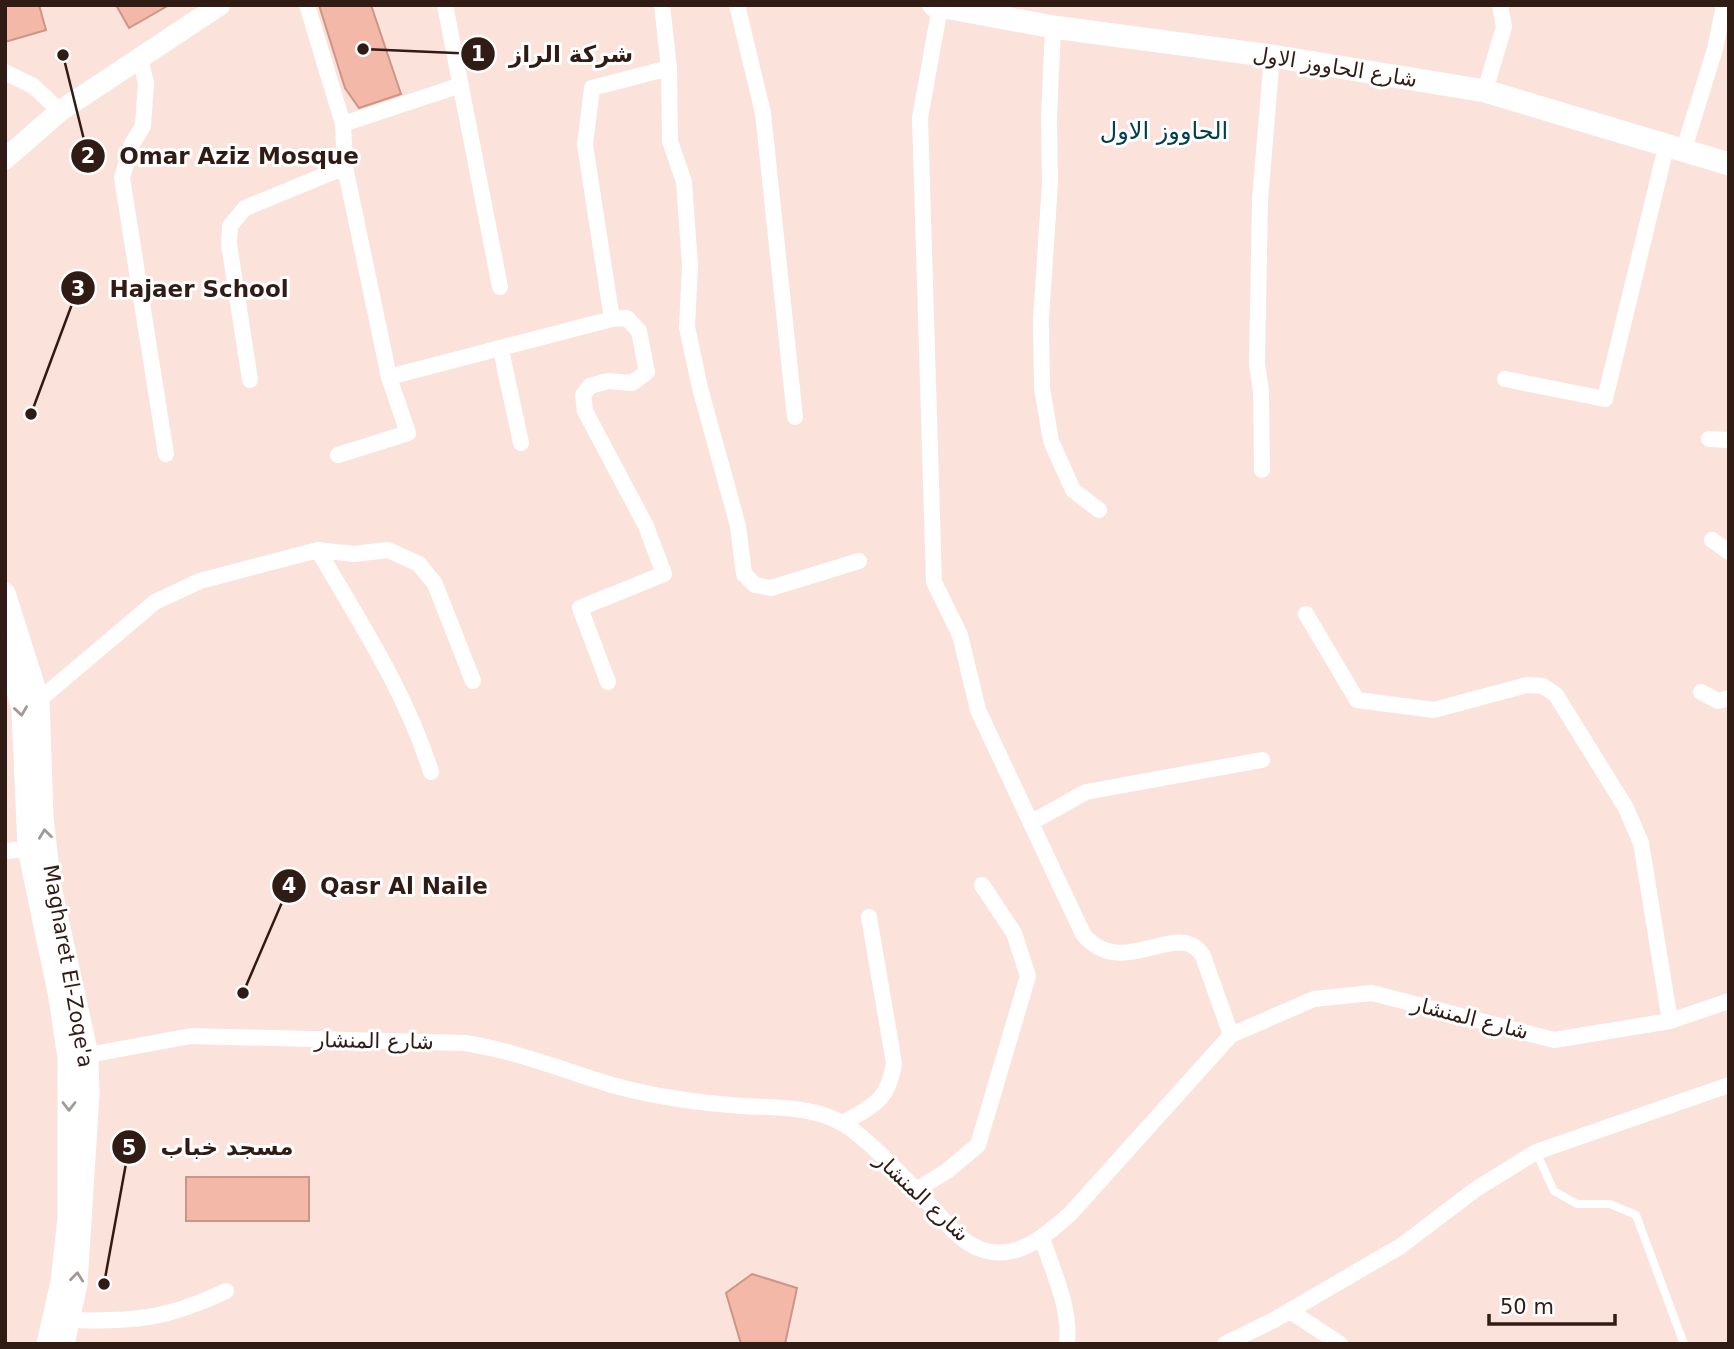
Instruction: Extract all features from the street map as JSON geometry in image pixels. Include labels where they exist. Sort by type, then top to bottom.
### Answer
[{"type":"main road","name":"شارع الحاووز الاول","points":[[937,6],[1053,27],[1272,57],[1485,91],[1729,164]]},
{"type":"street","points":[[5,159],[60,111],[220,5]]},
{"type":"street","points":[[307,5],[343,124],[345,167],[389,377],[408,433],[338,455]]},
{"type":"street","points":[[445,5],[500,287]]},
{"type":"street","points":[[662,5],[669,68],[670,141],[684,182],[690,265],[687,327],[699,388],[738,526],[744,573],[755,585],[771,588],[859,561]]},
{"type":"street","points":[[737,5],[763,113],[795,417]]},
{"type":"street","points":[[1485,91],[1504,27],[1500,5]]},
{"type":"street","points":[[1505,379],[1605,399],[1676,146],[1715,49],[1724,5]]},
{"type":"street","points":[[937,6],[920,118],[932,570],[939,595],[960,635],[978,710],[1081,931],[1089,942],[1115,954],[1180,942],[1195,947],[1203,956],[1231,1035]]},
{"type":"street","points":[[1053,27],[1049,118],[1050,183],[1041,320],[1042,388],[1051,441],[1073,490],[1099,510]]},
{"type":"street","points":[[1262,470],[1261,391],[1257,364],[1260,200],[1272,57]]},
{"type":"street","points":[[140,58],[146,83],[143,126],[132,144],[122,177],[166,454]]},
{"type":"street","points":[[611,319],[585,145],[592,88],[669,68]]},
{"type":"street","points":[[5,72],[33,86],[60,111]]},
{"type":"street","points":[[343,124],[461,85]]},
{"type":"street","points":[[250,380],[229,238],[233,221],[245,208],[345,167]]},
{"type":"street","points":[[389,377],[501,350],[611,319],[628,318],[639,331],[647,372],[632,383],[608,381],[590,386],[583,395],[585,411],[646,526],[664,574],[580,608],[608,682]]},
{"type":"street","points":[[501,350],[521,443]]},
{"type":"street","points":[[1709,439],[1729,440]]},
{"type":"street","points":[[1712,540],[1729,552]]},
{"type":"street","points":[[318,550],[397,684],[416,723],[431,772]]},
{"type":"street","points":[[39,701],[155,602],[200,581],[318,550],[354,554],[388,550],[419,564],[435,584],[473,681]]},
{"type":"street","name":"Magharet El-Zoqe'a","points":[[5,593],[39,701],[43,817],[51,887],[88,1107],[77,1284],[64,1344]]},
{"type":"street","points":[[1306,614],[1357,700],[1434,710],[1527,685],[1543,686],[1556,695],[1626,808],[1641,843],[1670,1021]]},
{"type":"street","name":"Magharet El-Zoqe'a","points":[[5,645],[22,710],[28,849],[60,997],[78,1057],[68,1218],[61,1282],[47,1344]]},
{"type":"street","points":[[1702,692],[1718,701],[1729,698]]},
{"type":"street","points":[[1032,822],[1086,792],[1262,760]]},
{"type":"street","points":[[5,851],[28,849]]},
{"type":"street","points":[[916,1190],[947,1171],[978,1145],[1028,976],[1014,933],[982,885]]},
{"type":"street","points":[[843,1123],[881,1100],[891,1082],[894,1063],[869,917]]},
{"type":"street","name":"شارع المنشار","points":[[78,1057],[145,1042],[191,1036],[465,1043],[503,1049],[614,1085],[697,1103],[810,1110],[843,1123],[916,1190],[958,1236],[979,1249],[1019,1250],[1042,1238],[1071,1213],[1231,1035],[1314,999],[1372,993],[1554,1040],[1670,1021],[1729,1001]]},
{"type":"street","points":[[1232,1342],[1401,1246],[1476,1189],[1536,1152],[1729,1085]]},
{"type":"street","points":[[1042,1238],[1065,1306],[1069,1326],[1067,1344]]},
{"type":"street","points":[[69,1320],[127,1321],[162,1316],[188,1310],[226,1291]]},
{"type":"street","points":[[1290,1311],[1340,1344]]},
{"type":"lane","points":[[1536,1152],[1554,1191],[1577,1204],[1610,1204],[1636,1215],[1662,1278],[1684,1344]]},
{"type":"building","points":[[5,5],[39,5],[46,30],[5,42]]},
{"type":"building","points":[[116,5],[169,5],[129,28]]},
{"type":"building","points":[[319,5],[371,5],[401,94],[359,108],[345,88]]},
{"type":"building","points":[[186,1177],[309,1177],[309,1221],[186,1221]]},
{"type":"building","points":[[752,1274],[797,1288],[785,1344],[741,1344],[726,1293]]},
{"type":"place","name":"شركة الراز","points":[[363,49]]},
{"type":"place","name":"Omar Aziz Mosque","points":[[63,55]]},
{"type":"place","name":"Hajaer School","points":[[31,414]]},
{"type":"place","name":"Qasr Al Naile","points":[[243,993]]},
{"type":"place","name":"مسجد خباب","points":[[104,1284]]},
{"type":"district","name":"الحاووز الاول","points":[[1164,131]]}]
